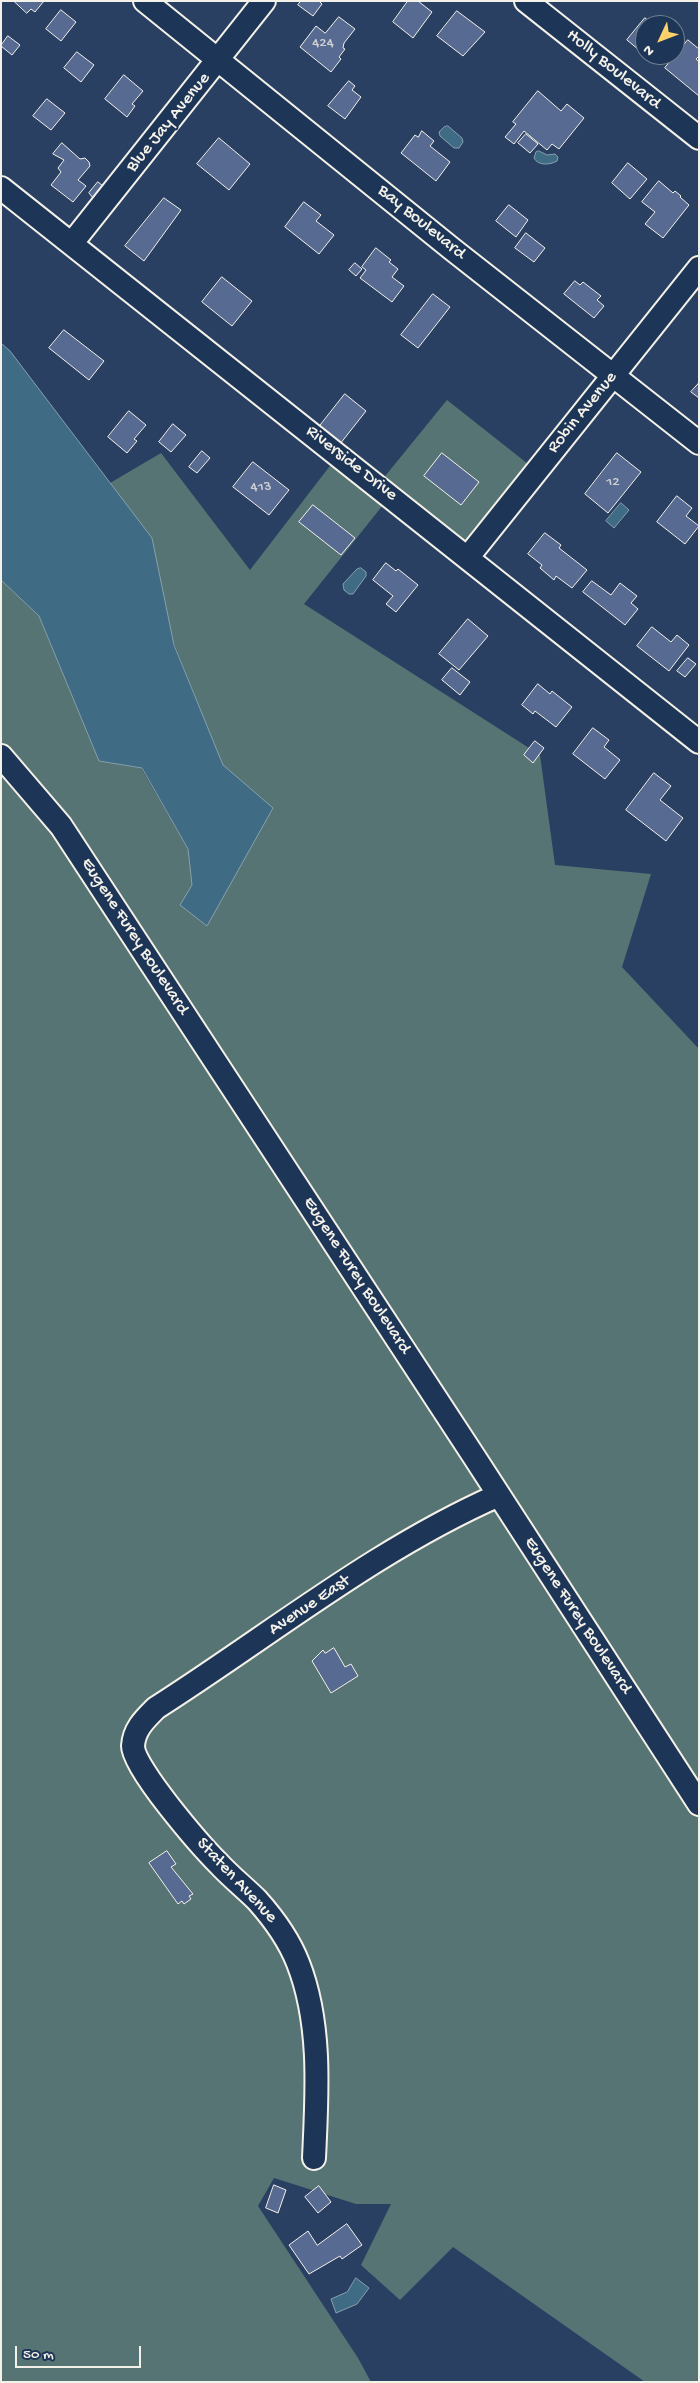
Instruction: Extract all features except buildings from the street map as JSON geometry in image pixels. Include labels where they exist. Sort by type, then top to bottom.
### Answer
[{"type":"street","name":"Bay Boulevard","points":[[144,1],[452,249],[699,443]]},
{"type":"street","name":"Blue Jay Avenue","points":[[72,243],[264,1]]},
{"type":"street","name":"Holly Boulevard","points":[[526,1],[699,138]]},
{"type":"street","name":"Riverside Drive","points":[[1,188],[699,742]]},
{"type":"street","name":"Robin Avenue","points":[[468,558],[699,268]]},
{"type":"street","name":"Eugene Furey Boulevard","points":[[1,756],[61,826],[699,1804]]},
{"type":"street","name":"Avenue East","points":[[135,1736],[139,1726],[156,1708],[338,1587],[435,1527],[499,1495]]},
{"type":"street","name":"Staten Avenue","points":[[135,1736],[133,1748],[149,1779],[201,1845],[257,1900],[275,1922],[288,1942],[298,1964],[306,1990],[313,2028],[318,2078],[314,2158]]},
{"type":"green space","points":[[447,400],[542,475],[465,563],[387,500],[304,604],[540,755],[555,865],[651,874],[622,967],[699,1049],[699,2382],[645,2382],[453,2247],[400,2300],[361,2265],[391,2204],[356,2204],[274,2178],[258,2206],[358,2358],[371,2382],[1,2382],[1,580],[39,616],[99,761],[141,768],[200,870],[207,926],[222,764],[110,483],[161,453],[250,570],[336,458],[373,491]]},
{"type":"water","points":[[448,126],[462,138],[463,142],[459,148],[454,148],[440,136],[439,132]]},
{"type":"water","points":[[539,151],[547,155],[555,154],[558,157],[557,161],[541,164],[534,158],[536,152]]},
{"type":"water","points":[[1,343],[10,351],[152,538],[174,645],[223,765],[273,808],[207,926],[180,905],[192,885],[188,849],[142,768],[99,761],[39,616],[1,580]]},
{"type":"water","points":[[621,503],[629,510],[614,528],[606,521]]},
{"type":"water","points":[[361,568],[366,572],[366,576],[353,594],[349,594],[344,590],[343,584],[357,569]]},
{"type":"water","points":[[356,2278],[369,2288],[357,2304],[336,2313],[331,2299],[347,2292]]}]
